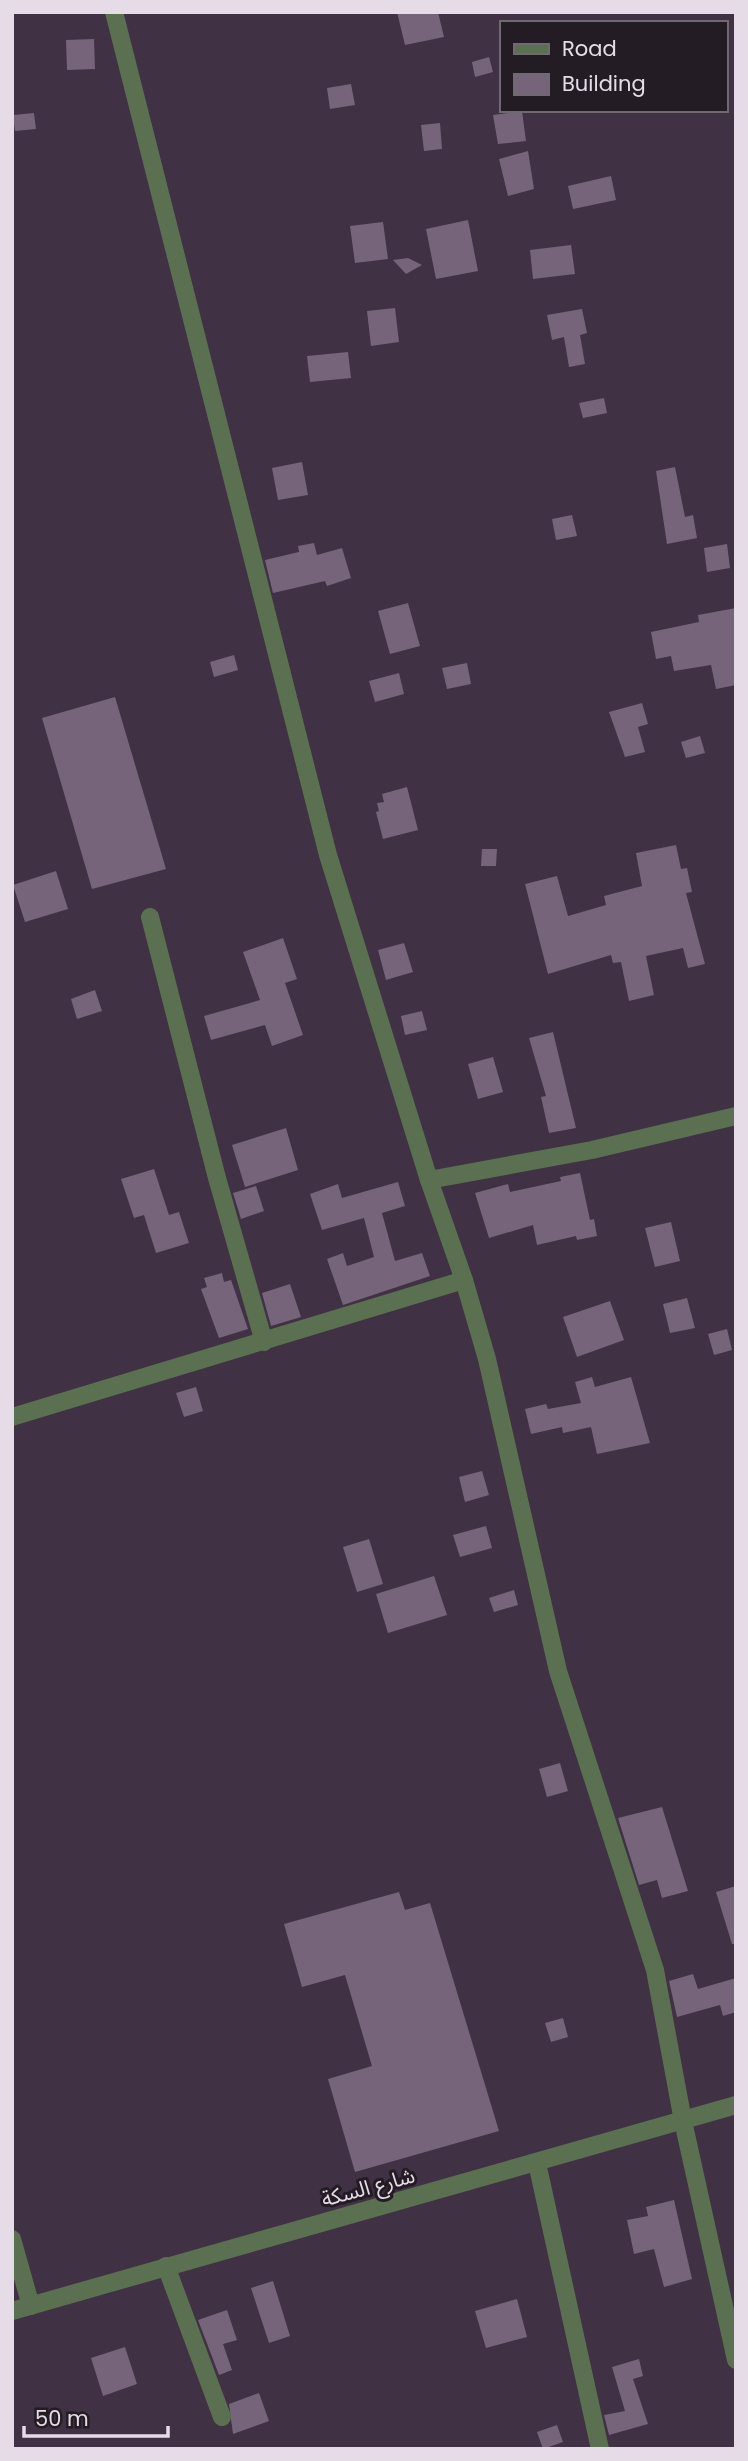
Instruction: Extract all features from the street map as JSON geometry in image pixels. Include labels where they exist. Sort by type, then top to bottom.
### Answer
[{"type":"street","points":[[114,12],[328,855],[429,1180],[464,1280],[487,1359],[558,1671],[655,1970],[683,2121],[736,2360]]},
{"type":"street","points":[[150,917],[217,1178],[264,1342]]},
{"type":"street","points":[[429,1180],[592,1150],[736,1116]]},
{"type":"street","points":[[12,1417],[464,1280]]},
{"type":"street","name":"شارع السكة","points":[[12,2311],[736,2105]]},
{"type":"street","points":[[537,2163],[600,2449]]},
{"type":"street","points":[[12,2239],[31,2306]]},
{"type":"street","points":[[166,2266],[222,2417]]},
{"type":"building","points":[[397,12],[438,12],[444,37],[405,45]]},
{"type":"building","points":[[94,39],[95,69],[67,70],[66,40]]},
{"type":"building","points":[[489,57],[493,72],[475,77],[472,62]]},
{"type":"building","points":[[351,84],[355,105],[330,109],[327,88]]},
{"type":"building","points":[[522,112],[526,141],[498,144],[493,115]]},
{"type":"building","points":[[34,113],[36,129],[15,131],[13,115]]},
{"type":"building","points":[[440,123],[442,149],[424,151],[421,125]]},
{"type":"building","points":[[528,151],[534,189],[508,196],[499,159]]},
{"type":"building","points":[[611,176],[616,200],[573,209],[568,186]]},
{"type":"building","points":[[468,220],[478,271],[436,279],[426,229]]},
{"type":"building","points":[[383,222],[388,259],[355,263],[350,226]]},
{"type":"building","points":[[571,245],[575,274],[533,279],[530,250]]},
{"type":"building","points":[[408,258],[422,265],[406,274],[393,260]]},
{"type":"building","points":[[395,308],[399,342],[371,346],[367,311]]},
{"type":"building","points":[[582,309],[587,333],[580,335],[585,364],[569,367],[564,337],[552,340],[547,315]]},
{"type":"building","points":[[348,352],[351,378],[310,382],[307,356]]},
{"type":"building","points":[[604,398],[607,413],[583,418],[579,403]]},
{"type":"building","points":[[302,462],[308,495],[278,500],[272,468]]},
{"type":"building","points":[[675,467],[685,517],[693,515],[697,538],[667,544],[656,471]]},
{"type":"building","points":[[572,515],[577,536],[556,540],[552,519]]},
{"type":"building","points":[[314,543],[317,555],[342,548],[351,578],[327,586],[325,581],[273,593],[265,560],[299,552],[298,546]]},
{"type":"building","points":[[727,544],[730,568],[707,572],[704,548]]},
{"type":"building","points":[[408,603],[420,646],[390,654],[378,611]]},
{"type":"building","points":[[736,608],[736,685],[716,689],[711,665],[674,671],[671,656],[656,659],[651,632],[699,622],[698,615]]},
{"type":"building","points":[[234,655],[238,670],[214,677],[210,662]]},
{"type":"building","points":[[467,663],[471,684],[447,689],[442,668]]},
{"type":"building","points":[[399,673],[404,694],[375,702],[369,681]]},
{"type":"building","points":[[115,697],[166,869],[92,889],[42,718]]},
{"type":"building","points":[[642,703],[648,724],[638,727],[645,752],[625,757],[609,712]]},
{"type":"building","points":[[700,736],[705,753],[686,758],[681,742]]},
{"type":"building","points":[[407,787],[418,830],[383,839],[376,812],[379,811],[377,803],[384,802],[382,794]]},
{"type":"building","points":[[676,845],[681,869],[687,868],[692,892],[686,893],[705,964],[688,968],[683,948],[646,956],[654,995],[629,1001],[621,962],[613,963],[611,955],[548,974],[525,884],[557,876],[568,916],[606,905],[604,896],[642,886],[636,853]]},
{"type":"building","points":[[482,849],[497,849],[496,866],[481,866]]},
{"type":"building","points":[[56,871],[68,909],[25,922],[13,885]]},
{"type":"building","points":[[283,938],[297,979],[285,983],[303,1035],[272,1046],[265,1025],[211,1040],[204,1016],[260,1000],[243,952]]},
{"type":"building","points":[[404,943],[413,972],[386,980],[378,950]]},
{"type":"building","points":[[95,990],[102,1011],[77,1019],[71,999]]},
{"type":"building","points":[[422,1011],[427,1030],[405,1035],[401,1016]]},
{"type":"building","points":[[553,1032],[576,1128],[549,1133],[541,1097],[546,1096],[529,1038]]},
{"type":"building","points":[[493,1057],[503,1092],[478,1099],[468,1064]]},
{"type":"building","points":[[286,1128],[298,1170],[245,1187],[232,1145]]},
{"type":"building","points":[[154,1169],[169,1215],[179,1212],[189,1243],[156,1253],[144,1215],[134,1218],[121,1179]]},
{"type":"building","points":[[580,1173],[590,1220],[594,1219],[597,1236],[577,1240],[576,1236],[537,1245],[533,1225],[489,1238],[475,1193],[508,1184],[510,1192],[561,1181],[560,1177]]},
{"type":"building","points":[[398,1182],[405,1206],[382,1213],[395,1261],[422,1253],[430,1276],[343,1305],[327,1259],[343,1253],[347,1266],[374,1257],[364,1218],[322,1230],[310,1194],[338,1184],[342,1198]]},
{"type":"building","points":[[256,1186],[264,1211],[241,1219],[233,1193]]},
{"type":"building","points":[[671,1222],[680,1261],[655,1267],[645,1228]]},
{"type":"building","points":[[222,1273],[224,1282],[231,1280],[248,1329],[219,1338],[201,1289],[207,1287],[204,1278]]},
{"type":"building","points":[[290,1284],[301,1317],[271,1326],[262,1293]]},
{"type":"building","points":[[687,1298],[695,1328],[670,1333],[663,1304]]},
{"type":"building","points":[[610,1301],[624,1340],[577,1357],[563,1317]]},
{"type":"building","points":[[727,1329],[732,1350],[714,1355],[708,1334]]},
{"type":"building","points":[[592,1377],[595,1387],[631,1377],[650,1443],[597,1454],[591,1427],[563,1433],[562,1427],[531,1434],[525,1409],[546,1404],[548,1409],[581,1403],[575,1382]]},
{"type":"building","points":[[196,1387],[203,1411],[184,1417],[176,1393]]},
{"type":"building","points":[[482,1471],[489,1495],[465,1502],[459,1477]]},
{"type":"building","points":[[486,1526],[492,1548],[460,1557],[453,1535]]},
{"type":"building","points":[[369,1539],[383,1584],[357,1592],[343,1547]]},
{"type":"building","points":[[434,1576],[447,1615],[388,1633],[376,1594]]},
{"type":"building","points":[[514,1590],[518,1605],[494,1612],[489,1598]]},
{"type":"building","points":[[560,1763],[568,1791],[547,1797],[539,1769]]},
{"type":"building","points":[[662,1807],[688,1891],[662,1898],[657,1880],[639,1885],[618,1818]]},
{"type":"building","points":[[736,1886],[736,1944],[732,1944],[716,1892]]},
{"type":"building","points":[[399,1892],[405,1910],[430,1903],[499,2131],[355,2172],[328,2079],[372,2066],[345,1975],[302,1987],[284,1924]]},
{"type":"building","points":[[693,1974],[698,1989],[736,1978],[736,2012],[723,2016],[720,2005],[677,2017],[669,1981]]},
{"type":"building","points":[[563,2018],[568,2037],[551,2042],[545,2023]]},
{"type":"building","points":[[674,2200],[692,2279],[664,2287],[654,2249],[634,2254],[627,2220],[648,2216],[646,2207]]},
{"type":"building","points":[[273,2281],[290,2336],[269,2343],[251,2288]]},
{"type":"building","points":[[517,2299],[527,2337],[486,2348],[475,2311]]},
{"type":"building","points":[[227,2310],[237,2340],[223,2344],[232,2370],[219,2375],[198,2320]]},
{"type":"building","points":[[125,2347],[137,2384],[103,2396],[91,2358]]},
{"type":"building","points":[[639,2359],[643,2376],[633,2379],[648,2424],[609,2435],[604,2415],[625,2411],[612,2367]]},
{"type":"building","points":[[259,2393],[269,2421],[233,2434],[229,2404]]},
{"type":"building","points":[[557,2425],[563,2442],[543,2449],[537,2432]]}]
